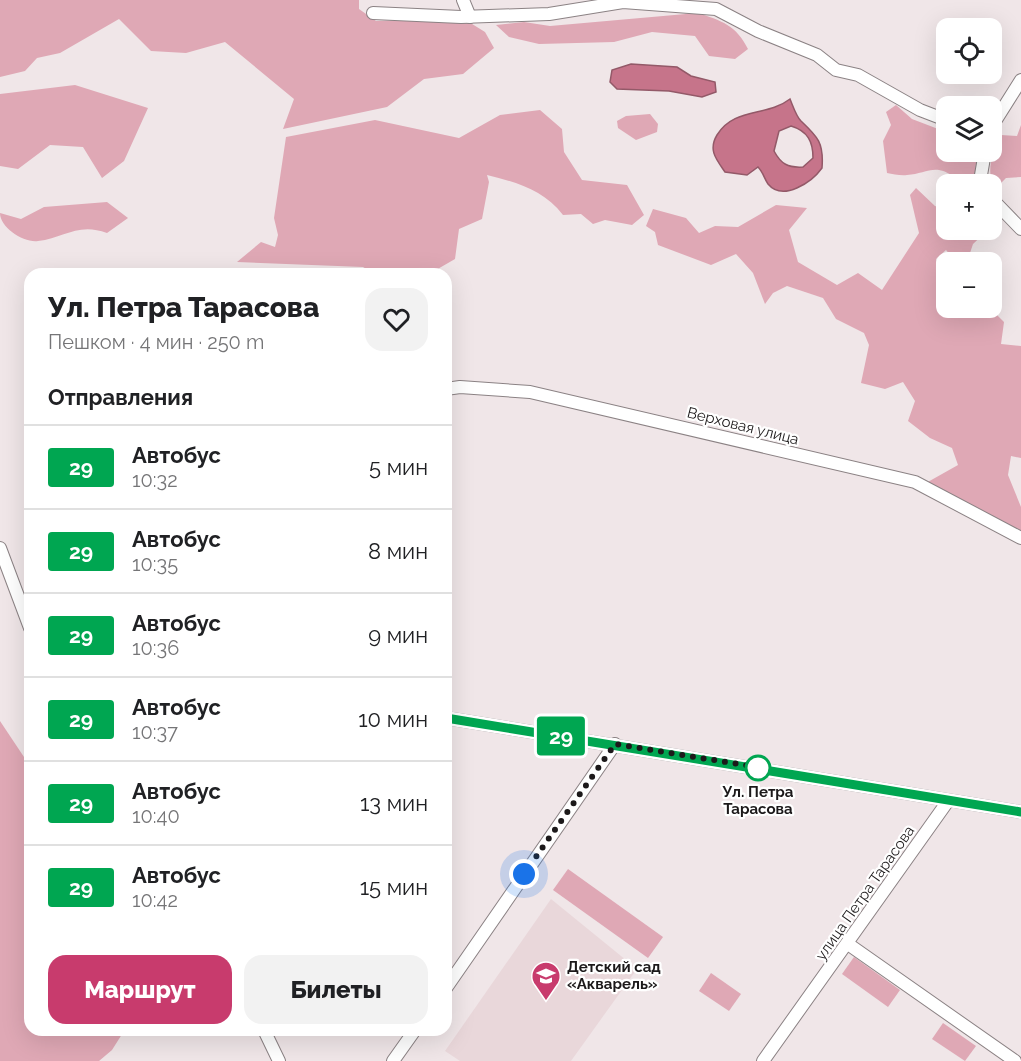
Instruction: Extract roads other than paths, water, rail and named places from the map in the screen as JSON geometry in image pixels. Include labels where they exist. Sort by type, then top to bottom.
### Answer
[{"type":"street","points":[[462,0],[470,17]]},
{"type":"street","points":[[373,13],[470,17],[549,14],[623,2],[716,9],[758,31],[817,56],[836,70],[858,75],[920,110],[936,116]]},
{"type":"street","points":[[1002,110],[1021,80]]},
{"type":"street","points":[[1002,209],[1021,229]]},
{"type":"street","name":"Верховая улица","points":[[452,388],[531,392],[915,482],[1021,538]]},
{"type":"street","points":[[0,548],[24,612]]},
{"type":"street","points":[[452,719],[1021,812]]},
{"type":"street","points":[[452,979],[615,744]]},
{"type":"street","name":"улица Петра Тарасова","points":[[763,1061],[948,801]]},
{"type":"street","points":[[848,944],[1015,1061]]},
{"type":"street","points":[[267,1036],[279,1061]]},
{"type":"street","points":[[393,1061],[411,1036]]},
{"type":"place","name":"Ул. Петра Тарасова","points":[[758,768]]},
{"type":"place","name":"Детский сад «Акварель»","points":[[546,1002]]}]
